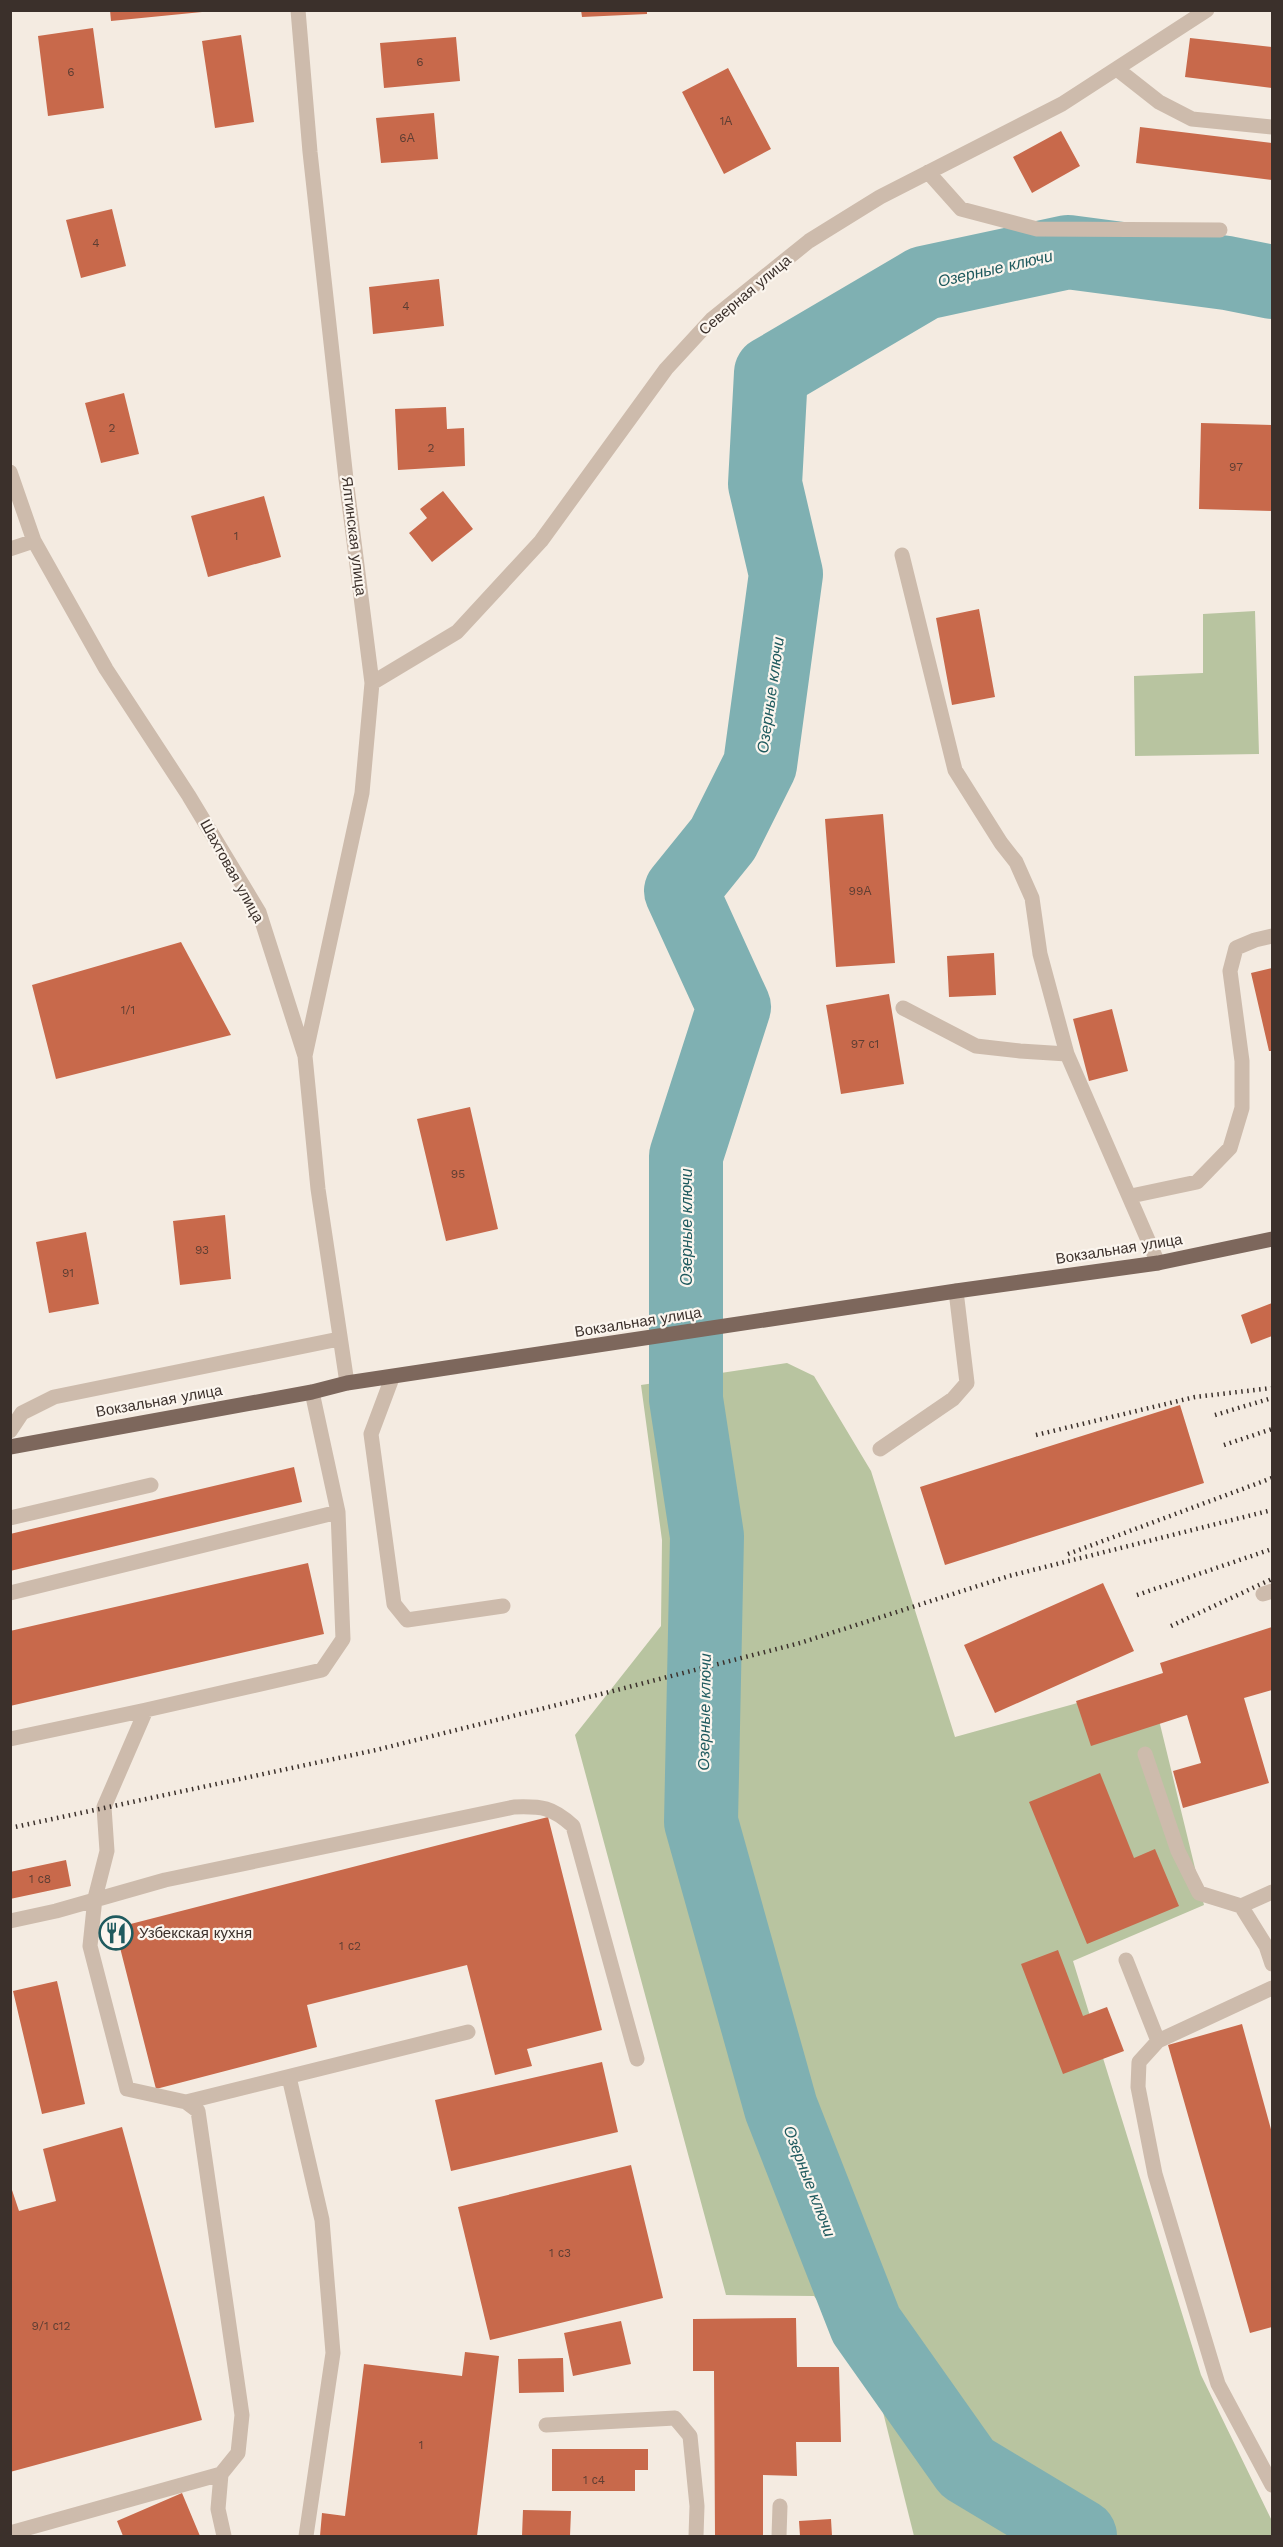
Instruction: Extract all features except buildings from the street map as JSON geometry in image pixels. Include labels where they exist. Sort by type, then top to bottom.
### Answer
[{"type":"main road","name":"Вокзальная улица","points":[[10,1447],[312,1392],[347,1383],[956,1291],[1158,1263],[1272,1239]]},
{"type":"street","name":"Ялтинская улица","points":[[298,10],[310,152],[346,479],[372,683],[362,792],[305,1056]]},
{"type":"street","name":"Северная улица","points":[[372,683],[457,632],[541,541],[666,369],[712,319],[809,241],[880,197],[1062,104],[1206,10]]},
{"type":"street","points":[[1117,69],[1159,102],[1192,119],[1272,127]]},
{"type":"street","points":[[928,172],[961,210],[1037,229],[1220,230]]},
{"type":"street","name":"Шахтовая улица","points":[[10,472],[34,541],[106,669],[189,796],[259,912],[305,1056],[318,1189],[347,1383]]},
{"type":"street","points":[[10,549],[34,541]]},
{"type":"street","points":[[902,555],[955,770],[1001,843],[1017,862],[1032,898],[1040,954],[1067,1053],[1131,1196],[1158,1263]]},
{"type":"street","points":[[1131,1196],[1197,1182],[1230,1148],[1242,1108],[1242,1073],[1230,972],[1236,948],[1272,936]]},
{"type":"street","points":[[903,1008],[976,1046],[1020,1052],[1067,1053]]},
{"type":"street","points":[[880,1449],[953,1399],[967,1383],[956,1291]]},
{"type":"street","points":[[10,1431],[22,1413],[54,1397],[339,1339]]},
{"type":"street","points":[[392,1378],[371,1434],[394,1604],[407,1620],[503,1606]]},
{"type":"street","points":[[10,1739],[322,1670],[343,1639],[338,1512],[312,1392]]},
{"type":"street","points":[[10,1518],[151,1485]]},
{"type":"street","points":[[10,1593],[338,1512]]},
{"type":"street","points":[[146,1710],[104,1807],[107,1851],[95,1898],[90,1946],[127,2089],[186,2102],[198,2111],[242,2415],[238,2453],[221,2474],[218,2509],[224,2536]]},
{"type":"street","points":[[1145,1755],[1178,1851],[1198,1893],[1241,1906],[1272,1892]]},
{"type":"street","points":[[10,1921],[56,1911],[95,1898],[165,1880],[514,1807],[538,1806],[557,1811],[573,1826],[637,2059]]},
{"type":"street","points":[[1241,1906],[1266,1946],[1272,1964]]},
{"type":"street","points":[[1126,1960],[1158,2041]]},
{"type":"street","points":[[1272,1988],[1158,2041],[1139,2062],[1138,2087],[1155,2174],[1218,2384],[1272,2485]]},
{"type":"street","points":[[186,2102],[468,2032]]},
{"type":"street","points":[[289,2076],[322,2220],[333,2353],[306,2536]]},
{"type":"street","points":[[546,2425],[675,2418],[690,2436],[698,2506],[696,2536]]},
{"type":"street","points":[[10,2533],[221,2474]]},
{"type":"street","points":[[779,2536],[780,2506]]},
{"type":"green space","points":[[1255,611],[1259,754],[1135,756],[1134,676],[1203,673],[1203,614]]},
{"type":"green space","points":[[787,1363],[814,1376],[871,1471],[955,1737],[1074,1704],[1149,1679],[1204,1905],[1073,1961],[1201,2375],[1272,2521],[1272,2536],[914,2536],[875,2380],[814,2296],[726,2295],[575,1735],[661,1626],[662,1540],[641,1385]]},
{"type":"waterway","name":"Озерные ключи","points":[[1080,2536],[967,2468],[866,2325],[781,2108],[701,1822],[707,1536],[686,1399],[686,1156],[734,1007],[681,891],[723,839],[760,765],[786,574],[765,484],[771,373],[924,283],[1068,252],[1227,273],[1272,282]]},
{"type":"railway","points":[[1036,1435],[1195,1397],[1272,1388]]},
{"type":"railway","points":[[1215,1415],[1272,1398]]},
{"type":"railway","points":[[1224,1445],[1272,1429]]},
{"type":"railway","points":[[1068,1554],[1272,1478]]},
{"type":"railway","points":[[10,1828],[376,1750],[609,1692],[800,1643],[1009,1576],[1272,1510]]},
{"type":"railway","points":[[1137,1595],[1272,1549]]},
{"type":"railway","points":[[1171,1626],[1272,1579]]},
{"type":"place","name":"Узбекская кухня","points":[[116,1933]]}]
